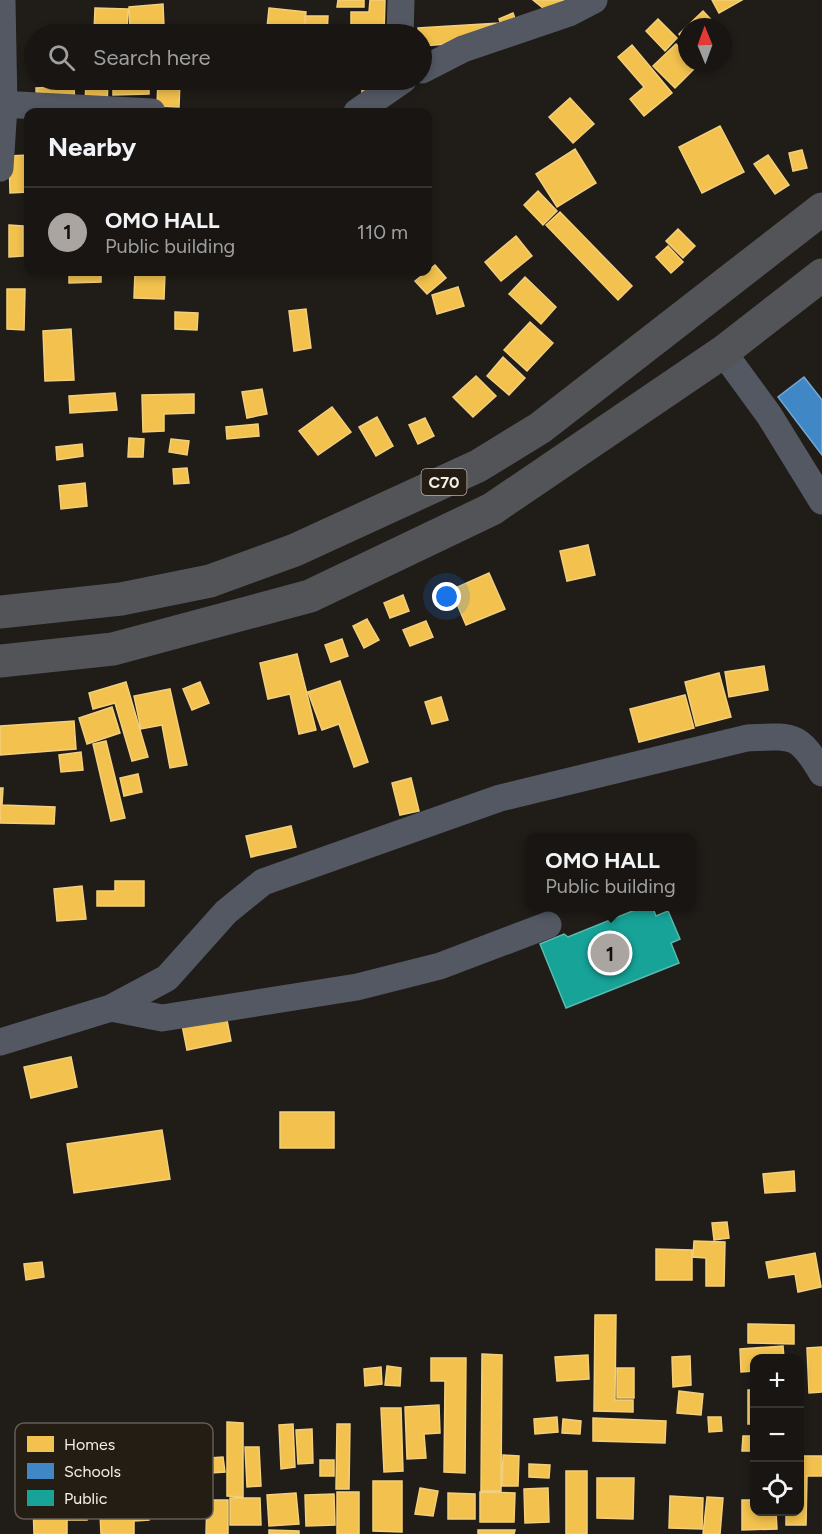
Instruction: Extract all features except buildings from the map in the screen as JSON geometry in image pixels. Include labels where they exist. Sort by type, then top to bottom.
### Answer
[{"type":"highway","name":"C70","points":[[0,612],[121,599],[210,581],[295,550],[478,466],[540,428],[822,209]]},
{"type":"highway","name":"C70","points":[[0,661],[113,649],[310,596],[492,509],[723,352],[822,275]]},
{"type":"street","points":[[0,168],[2,0]]},
{"type":"street","points":[[400,24],[401,0]]},
{"type":"street","points":[[432,64],[462,49],[569,14],[594,0]]},
{"type":"street","points":[[363,108],[388,90]]},
{"type":"street","points":[[2,104],[77,108]]},
{"type":"street","points":[[723,352],[769,415],[822,501]]},
{"type":"street","points":[[0,1042],[111,1008],[166,978],[226,912],[263,882],[500,798],[747,738],[784,737],[806,746],[822,773]]},
{"type":"street","points":[[111,1008],[162,1018],[357,987],[440,966],[548,925]]},
{"type":"place","name":"OMO HALL","points":[[610,953]]}]
